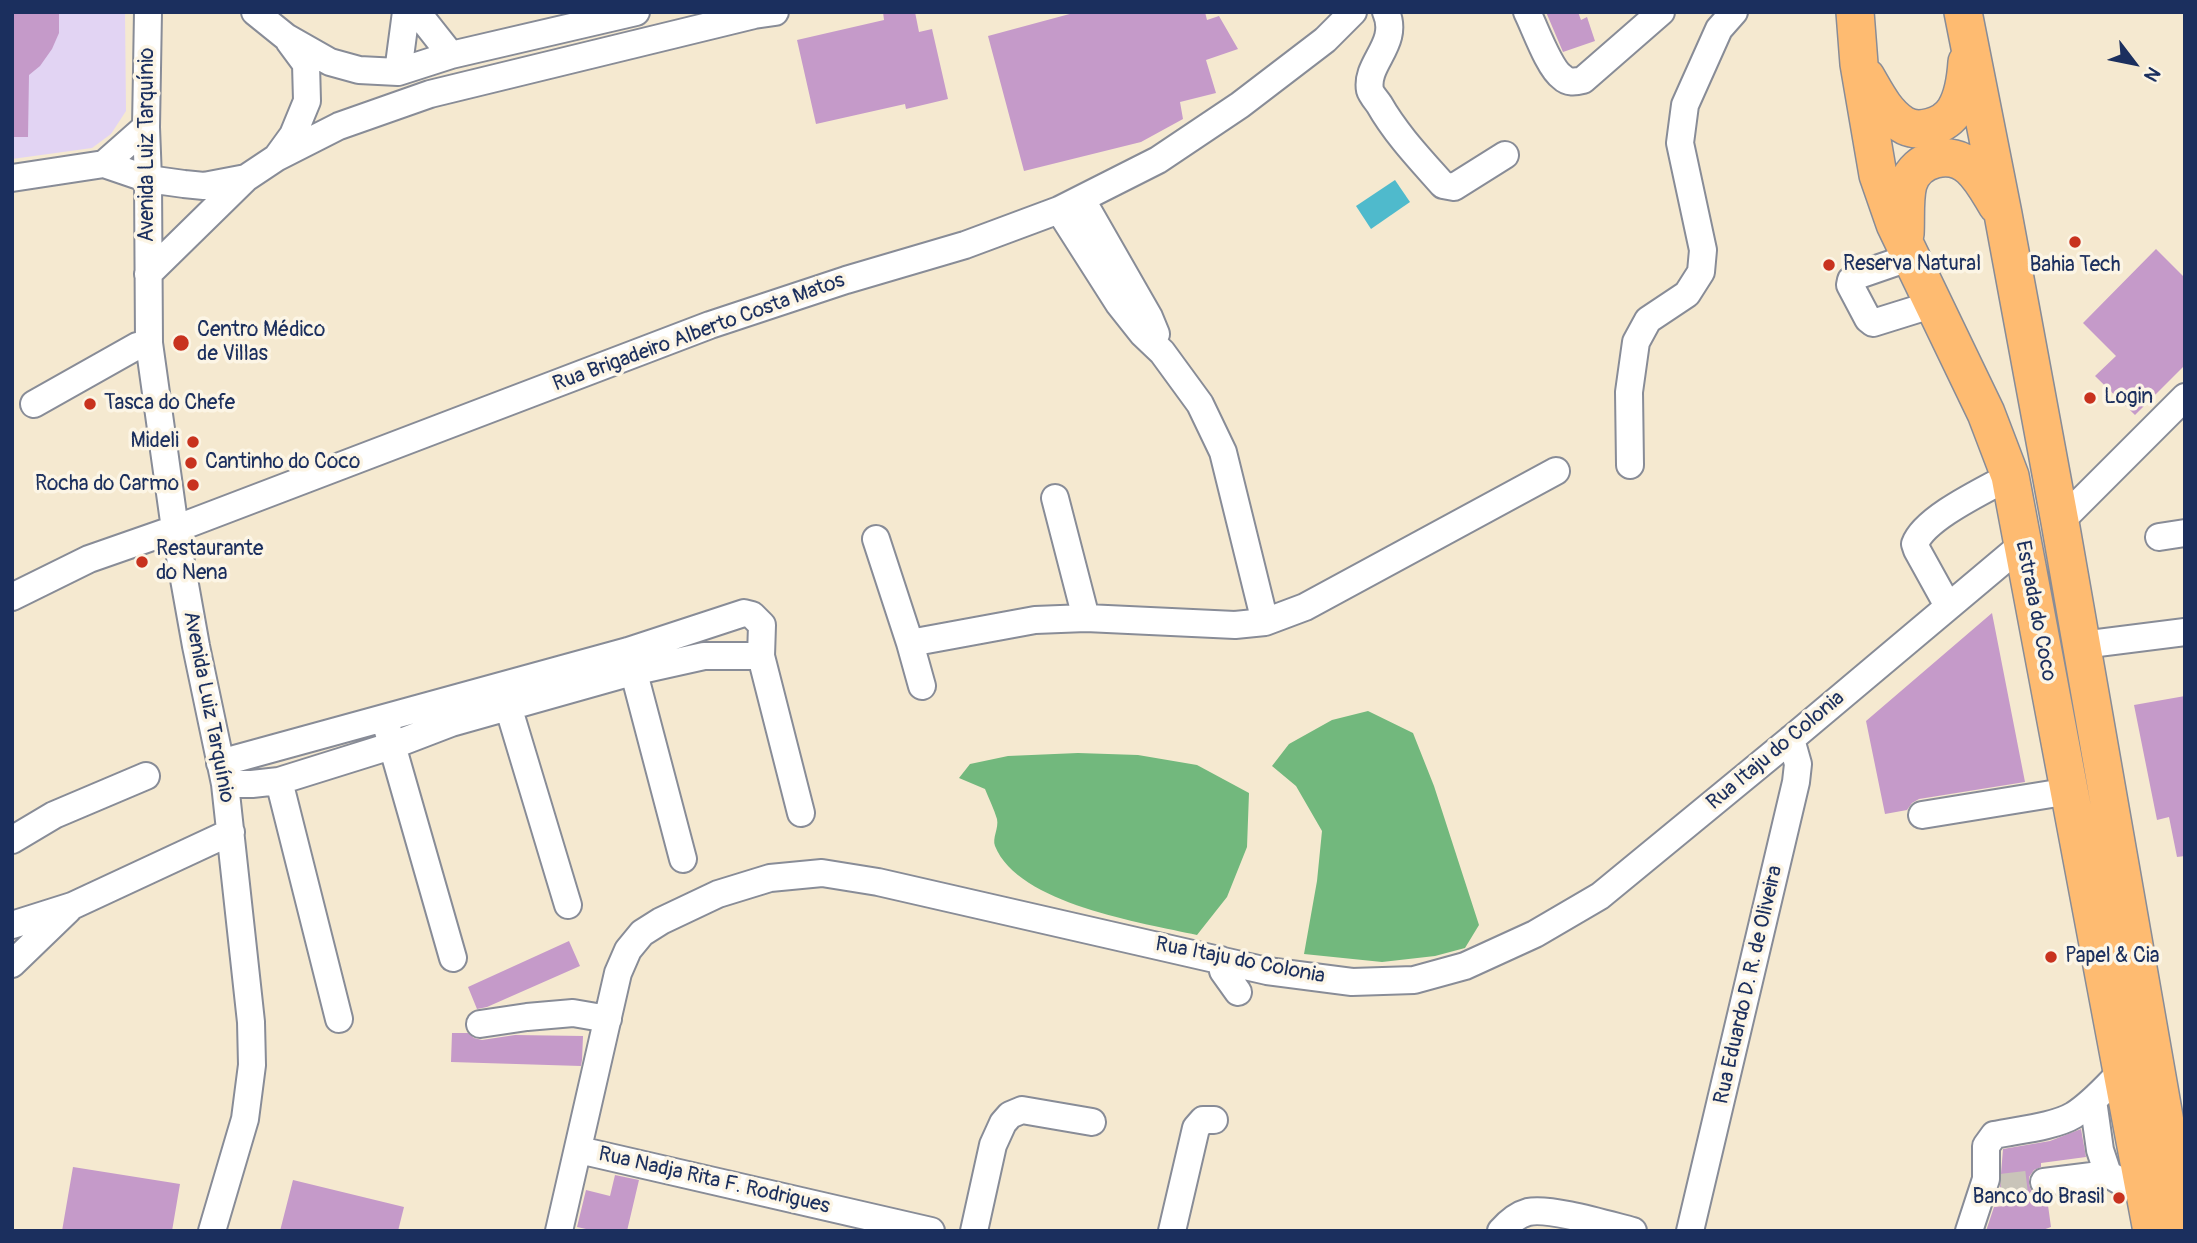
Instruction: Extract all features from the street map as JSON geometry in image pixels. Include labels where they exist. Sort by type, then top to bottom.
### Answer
[{"type":"highway","name":"Estrada do Coco","points":[[1856,12],[1859,64],[1878,175],[1895,224],[1986,412],[2010,477],[2155,1229]]},
{"type":"highway","name":"Estrada do Coco","points":[[1963,12],[2082,645],[2155,1229]]},
{"type":"highway","points":[[1859,64],[1881,103],[1895,118],[1905,126],[1926,129],[1955,110],[1969,48]]},
{"type":"highway","points":[[1908,250],[1908,184],[1915,171],[1927,160],[1954,159],[1969,165],[2003,214]]},
{"type":"street","name":"Avenida Luiz Tarquínio","points":[[148,12],[146,133],[149,343],[175,529],[223,774],[251,1022],[252,1065],[245,1119],[212,1231]]},
{"type":"street","points":[[255,12],[286,37],[330,62],[359,70],[398,72],[451,55],[636,12]]},
{"type":"street","points":[[398,72],[406,12]]},
{"type":"street","points":[[417,12],[451,55]]},
{"type":"street","name":"Rua Brigadeiro Alberto Costa Matos","points":[[12,597],[89,559],[175,529],[710,325],[846,280],[965,245],[1070,205],[1158,160],[1240,106],[1325,40],[1353,12]]},
{"type":"street","points":[[1386,12],[1388,43],[1372,71],[1370,90],[1391,124],[1443,185],[1454,187],[1505,155]]},
{"type":"street","points":[[1527,12],[1554,69],[1562,78],[1573,82],[1583,80],[1661,12]]},
{"type":"street","points":[[1630,465],[1629,392],[1636,342],[1648,320],[1687,294],[1701,272],[1703,250],[1680,143],[1685,105],[1719,29],[1734,12]]},
{"type":"street","points":[[148,274],[246,178],[276,158],[338,125],[430,94],[760,13]]},
{"type":"street","points":[[276,158],[293,135],[307,101],[306,64],[286,37]]},
{"type":"street","points":[[104,164],[146,133],[184,184]]},
{"type":"street","points":[[12,178],[104,164],[148,179],[204,186],[246,178]]},
{"type":"street","points":[[1070,205],[1149,317],[1162,352],[1200,404],[1223,452],[1265,622]]},
{"type":"street","points":[[1908,250],[1851,279],[1850,285],[1868,319],[1873,323],[1934,304]]},
{"type":"street","points":[[34,404],[137,346],[149,343]]},
{"type":"street","points":[[2060,522],[2185,397]]},
{"type":"street","points":[[910,643],[1024,622],[1086,618],[1235,625],[1265,622],[1305,607],[1556,471]]},
{"type":"street","points":[[1948,606],[1917,550],[1915,544],[1918,535],[1944,514],[2010,477]]},
{"type":"street","points":[[1055,498],[1086,618]]},
{"type":"street","points":[[876,539],[922,686]]},
{"type":"street","name":"Rua Itaju do Colonia","points":[[559,1231],[618,973],[628,950],[642,933],[661,921],[718,894],[770,878],[822,873],[878,882],[1267,971],[1352,982],[1413,980],[1465,966],[1535,934],[1600,897],[2023,544]]},
{"type":"street","points":[[223,774],[311,738],[384,718],[508,706],[630,662],[744,613],[752,615],[762,625],[761,656],[802,813]]},
{"type":"street","points":[[2082,645],[2185,632]]},
{"type":"street","points":[[223,774],[252,784],[279,781],[391,746],[447,712],[630,662],[704,656],[761,656]]},
{"type":"street","points":[[630,662],[683,859]]},
{"type":"street","points":[[508,706],[568,905]]},
{"type":"street","points":[[384,718],[453,958]]},
{"type":"street","points":[[311,738],[314,770]]},
{"type":"street","name":"Rua Eduardo D. R. de Oliveira","points":[[1690,1231],[1796,782],[1798,764],[1791,740]]},
{"type":"street","points":[[12,840],[54,815],[146,776]]},
{"type":"street","points":[[279,781],[339,1019]]},
{"type":"street","points":[[1922,815],[2070,791]]},
{"type":"street","points":[[12,925],[72,906],[231,832]]},
{"type":"street","points":[[12,964],[72,906]]},
{"type":"street","points":[[1221,960],[1223,971],[1238,992]]},
{"type":"street","points":[[480,1024],[573,1013],[608,1019]]},
{"type":"street","points":[[1969,1231],[1976,1205],[1992,1188],[1986,1179],[1986,1146],[1994,1135],[2072,1116],[2093,1100],[2123,1070]]},
{"type":"street","points":[[2093,1100],[2108,1174]]},
{"type":"street","points":[[974,1231],[993,1145],[1003,1123],[1010,1115],[1021,1110],[1092,1122]]},
{"type":"street","points":[[1172,1231],[1196,1128],[1203,1120],[1214,1120]]},
{"type":"street","name":"Rua Nadja Rita F. Rodrigues","points":[[579,1150],[930,1231]]},
{"type":"street","points":[[2044,1182],[2108,1174],[2120,1181],[2145,1185]]},
{"type":"street","points":[[1501,1231],[1510,1221],[1527,1212],[1547,1212],[1633,1231]]},
{"type":"shaded area","points":[[12,12],[125,12],[126,111],[111,134],[92,148],[12,159]]},
{"type":"green space","points":[[1368,711],[1413,733],[1434,786],[1479,925],[1465,948],[1435,956],[1382,962],[1304,954],[1317,881],[1322,831],[1296,786],[1272,766],[1289,744],[1332,720]]},
{"type":"green space","points":[[1078,753],[1138,755],[1197,765],[1249,793],[1247,847],[1227,897],[1197,935],[1084,908],[1029,883],[1008,866],[995,846],[997,819],[985,789],[959,778],[970,764],[1008,756]]},
{"type":"water","points":[[1395,180],[1410,202],[1371,229],[1356,206]]},
{"type":"building","points":[[12,12],[59,12],[59,33],[52,49],[40,66],[29,75],[28,137],[12,137]]},
{"type":"building","points":[[883,12],[915,12],[919,32],[932,29],[948,99],[906,109],[905,104],[816,124],[797,40],[884,20]]},
{"type":"building","points":[[1077,12],[1205,12],[1207,20],[1219,16],[1238,49],[1206,60],[1216,93],[1180,102],[1183,119],[1141,142],[1024,171],[988,36]]},
{"type":"building","points":[[1546,12],[1578,12],[1581,20],[1587,17],[1595,41],[1563,52]]},
{"type":"building","points":[[2156,249],[2185,278],[2185,365],[2135,415],[2095,376],[2116,356],[2083,323]]},
{"type":"building","points":[[1992,613],[2025,782],[1919,799],[1907,810],[1885,814],[1866,721]]},
{"type":"building","points":[[2185,696],[2185,856],[2177,857],[2169,817],[2157,820],[2134,705]]},
{"type":"building","points":[[569,941],[580,966],[477,1009],[468,987]]},
{"type":"building","points":[[452,1033],[468,1033],[482,1040],[515,1035],[583,1036],[581,1066],[451,1062]]},
{"type":"building","points":[[2081,1129],[2086,1157],[2041,1163],[2041,1167],[2034,1170],[2029,1177],[2032,1192],[2047,1198],[2051,1227],[2040,1231],[1986,1231],[1994,1207],[2004,1206],[2000,1186],[2003,1149],[2050,1141]]},
{"type":"building","points":[[73,1167],[180,1184],[172,1231],[62,1231]]},
{"type":"building","points":[[615,1175],[639,1180],[627,1231],[595,1231],[577,1227],[586,1190],[610,1196]]},
{"type":"building","points":[[293,1180],[404,1207],[398,1231],[280,1231]]},
{"type":"tunnel","points":[[2001,1187],[2044,1182]]},
{"type":"place","name":"Bahia Tech","points":[[2075,242]]},
{"type":"place","name":"Reserva Natural","points":[[1829,265]]},
{"type":"place","name":"Centro Médico de Villas","points":[[181,343]]},
{"type":"place","name":"Login","points":[[2090,398]]},
{"type":"place","name":"Tasca do Chefe","points":[[90,404]]},
{"type":"place","name":"Mideli","points":[[193,442]]},
{"type":"place","name":"Cantinho do Coco","points":[[191,463]]},
{"type":"place","name":"Rocha do Carmo","points":[[193,485]]},
{"type":"place","name":"Restaurante do Nena","points":[[142,562]]},
{"type":"place","name":"Papel & Cia","points":[[2051,957]]},
{"type":"place","name":"Banco do Brasil","points":[[2119,1198]]}]
